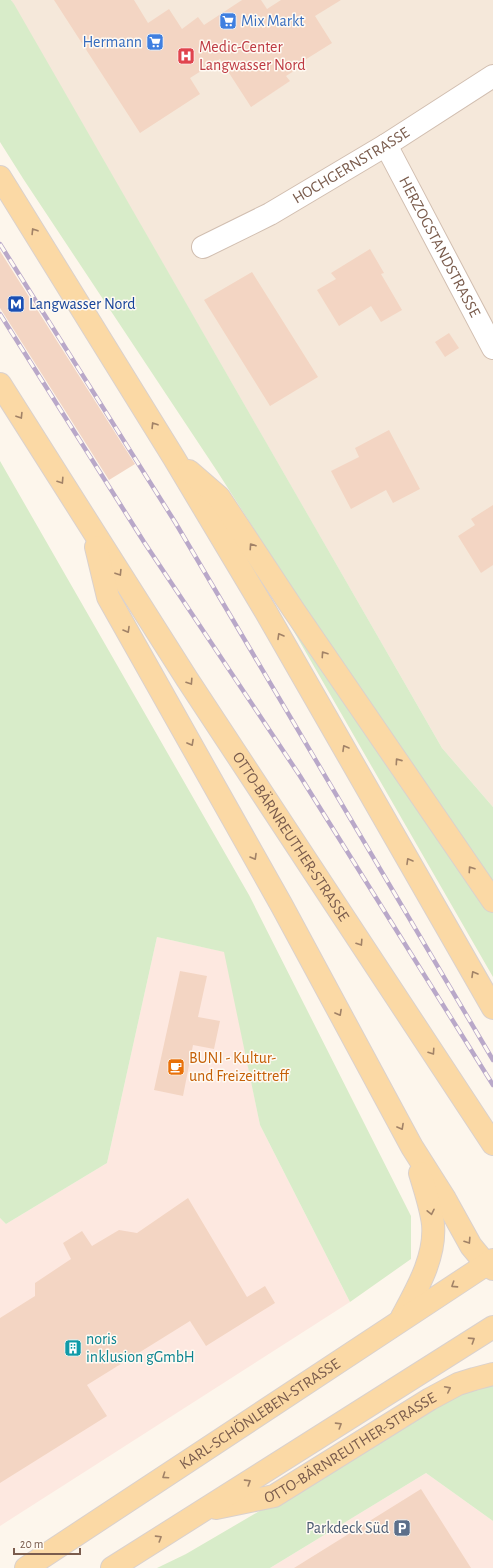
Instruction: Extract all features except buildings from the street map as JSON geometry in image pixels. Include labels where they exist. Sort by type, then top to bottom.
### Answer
[{"type":"main road","points":[[0,177],[174,458],[327,717],[493,1008]]},
{"type":"main road","name":"OTTO-BÄRNREUTHER-STRASSE","points":[[0,384],[322,886],[493,1144]]},
{"type":"main road","points":[[174,458],[219,497],[298,616],[493,901]]},
{"type":"main road","name":"OTTO-BÄRNREUTHER-STRASSE","points":[[91,528],[108,597],[278,900],[412,1147],[445,1199],[471,1246],[491,1264]]},
{"type":"main road","name":"OTTO-BÄRNREUTHER-STRASSE","points":[[400,1320],[424,1273],[430,1256],[433,1235],[432,1217],[412,1147]]},
{"type":"main road","name":"KARL-SCHÖNLEBEN-STRASSE","points":[[26,1568],[400,1320],[491,1264]]},
{"type":"main road","points":[[112,1568],[493,1327]]},
{"type":"main road","name":"OTTO-BÄRNREUTHER-STRASSE","points":[[203,1510],[274,1496],[430,1399],[458,1384],[474,1378],[493,1374]]},
{"type":"street","name":"HOCHGERNSTRASSE","points":[[203,247],[270,214],[386,145],[493,76]]},
{"type":"street","name":"HERZOGSTANDSTRASSE","points":[[386,145],[493,348]]},
{"type":"shaded area","points":[[11,0],[493,0],[493,807],[442,748]]},
{"type":"shaded area","points":[[157,937],[225,952],[260,1125],[350,1302],[0,1526],[0,1218],[6,1224],[107,1163]]},
{"type":"shaded area","points":[[426,1473],[493,1521],[493,1568],[270,1568]]},
{"type":"green space","points":[[0,0],[11,0],[14,4],[442,748],[493,807],[493,977],[270,590],[284,576],[217,471],[0,142]]},
{"type":"green space","points":[[0,461],[249,895],[411,1216],[411,1259],[350,1302],[260,1125],[224,952],[157,937],[107,1163],[6,1224],[0,1218]]},
{"type":"green space","points":[[493,1384],[493,1521],[426,1473],[270,1568],[157,1568],[186,1554],[468,1389]]},
{"type":"railway","points":[[0,244],[175,522],[493,1060]]},
{"type":"railway","points":[[0,314],[144,542],[300,776],[493,1085]]},
{"type":"place","name":"Mix Markt","points":[[228,21]]},
{"type":"place","name":"Hermann","points":[[155,42]]},
{"type":"place","name":"Medic-Center Langwasser Nord","points":[[186,56]]},
{"type":"place","name":"Langwasser Nord","points":[[16,304]]},
{"type":"place","name":"BUNI - Kultur- und Freizeittreff","points":[[176,1067]]},
{"type":"place","name":"noris inklusion gGmbH","points":[[73,1348]]},
{"type":"place","name":"Parkdeck Süd","points":[[402,1528]]}]
